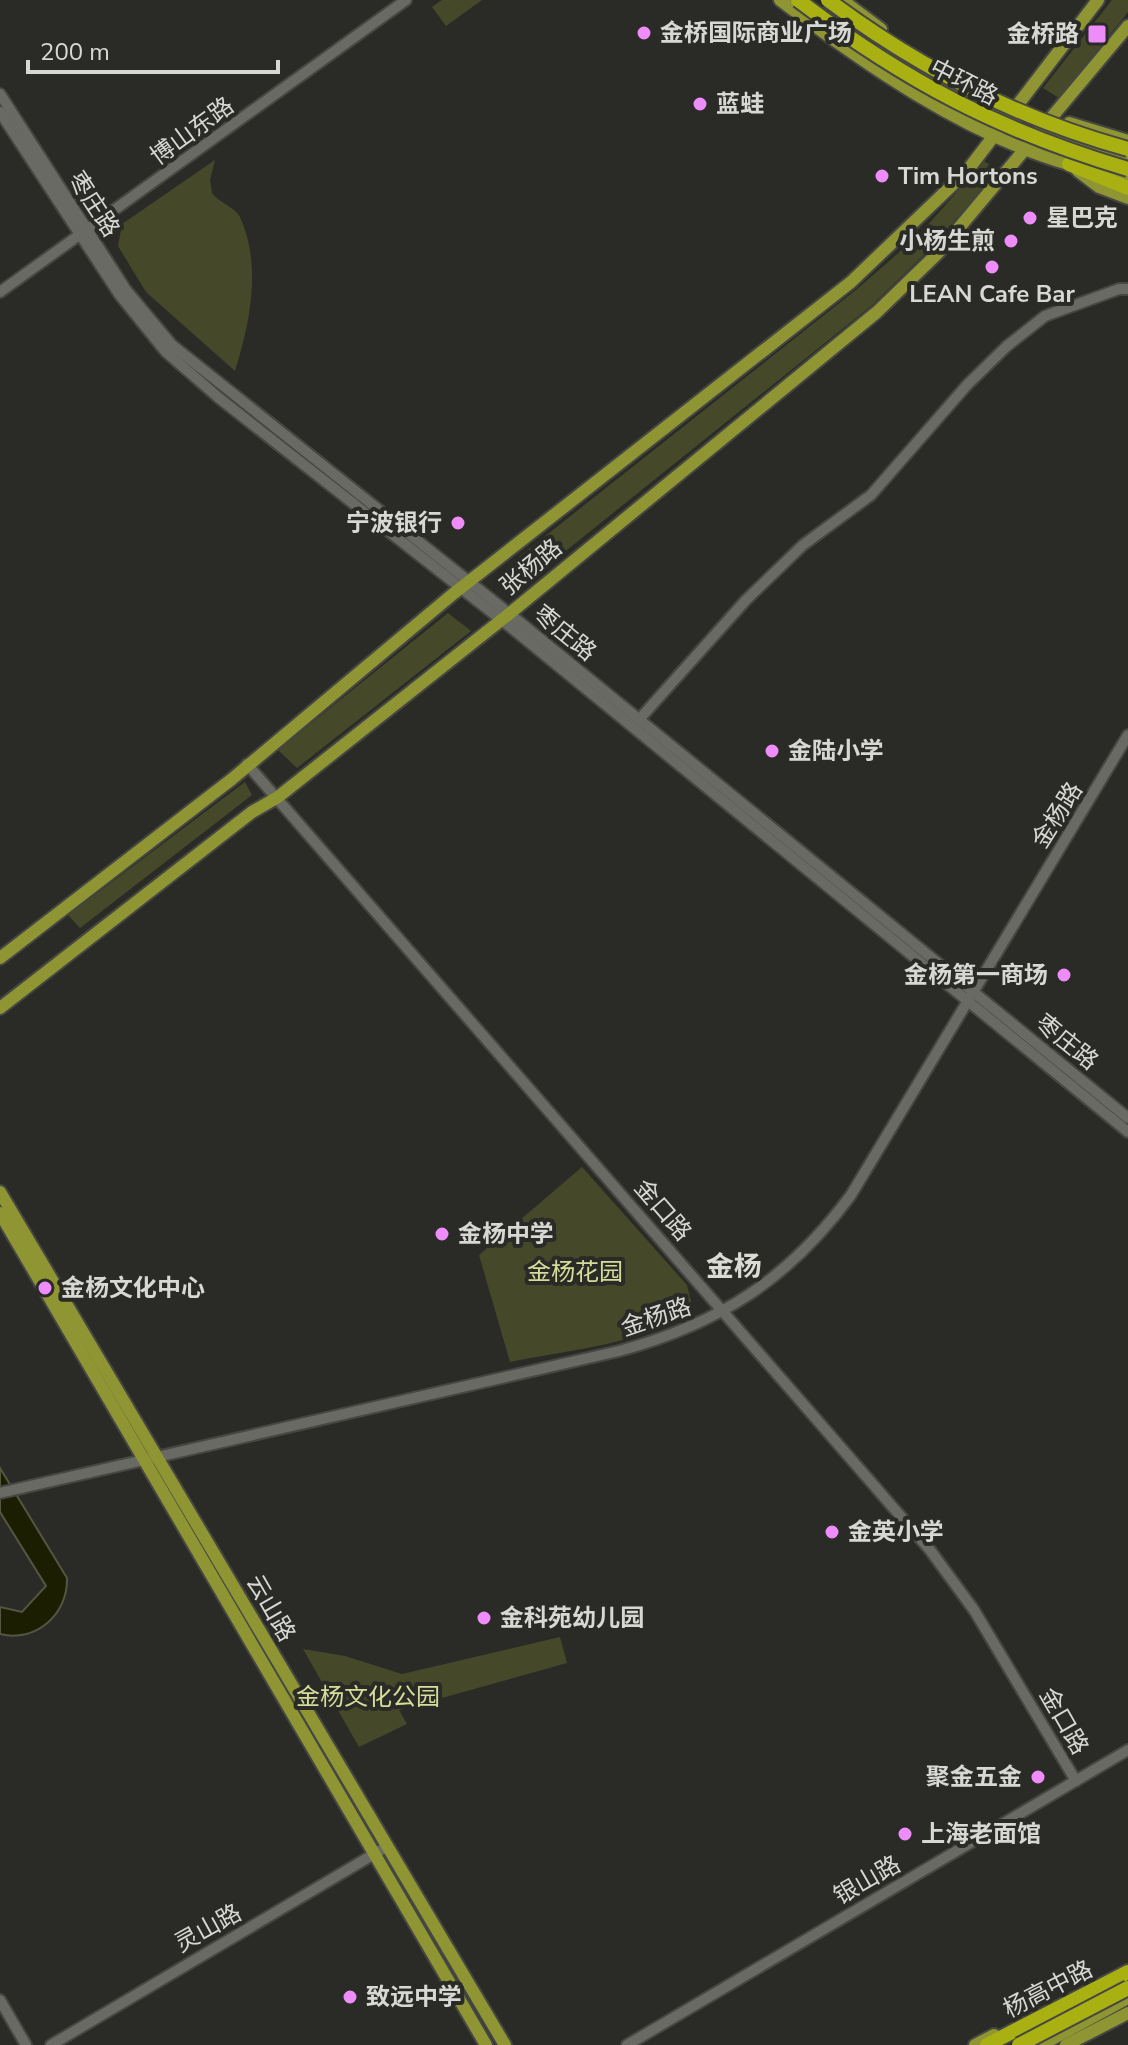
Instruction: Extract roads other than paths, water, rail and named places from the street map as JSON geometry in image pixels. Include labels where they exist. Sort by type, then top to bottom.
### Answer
[{"type":"highway","name":"中环路","points":[[798,0],[870,53],[965,109],[1023,134],[1128,172]]},
{"type":"highway","name":"中环路","points":[[828,0],[919,62],[975,92],[1031,117],[1128,149]]},
{"type":"highway","points":[[1069,164],[1128,188]]},
{"type":"highway","name":"杨高中路","points":[[987,2045],[1128,1972]]},
{"type":"highway","name":"杨高中路","points":[[1019,2045],[1128,1988]]},
{"type":"main road","points":[[780,0],[887,77],[997,134],[1069,164],[1128,172]]},
{"type":"main road","points":[[842,0],[924,56],[1019,105],[1128,141]]},
{"type":"main road","name":"张杨路","points":[[0,958],[247,764],[463,587],[851,282],[913,226],[997,134],[1098,0]]},
{"type":"main road","name":"张杨路","points":[[0,1008],[252,812],[278,797],[877,312],[938,253],[1128,26]]},
{"type":"main road","points":[[828,37],[893,57],[1010,118],[1054,118]]},
{"type":"main road","points":[[997,134],[1041,133],[1128,160]]},
{"type":"main road","points":[[1069,164],[1099,187],[1128,198]]},
{"type":"main road","name":"云山路","points":[[0,1192],[375,1856],[486,2045]]},
{"type":"main road","name":"云山路","points":[[0,1213],[505,2045]]},
{"type":"main road","points":[[975,2045],[1128,1965]]},
{"type":"main road","name":"杨高中路","points":[[1041,2045],[1128,1998]]},
{"type":"main road","points":[[1066,2045],[1128,2013]]},
{"type":"street","name":"博山东路","points":[[0,292],[406,0]]},
{"type":"street","name":"枣庄路","points":[[0,94],[84,233]]},
{"type":"street","name":"枣庄路","points":[[0,112],[147,319],[172,345],[463,587],[505,616],[971,996],[1128,1118]]},
{"type":"street","points":[[644,714],[746,600],[803,545],[871,495],[967,385],[1007,346],[1045,316],[1119,289],[1128,289]]},
{"type":"street","name":"金杨路","points":[[0,1493],[619,1351],[693,1328],[725,1311],[785,1268],[825,1229],[851,1195],[1128,735]]},
{"type":"street","name":"金口路","points":[[247,764],[725,1311],[954,1581],[1076,1781]]},
{"type":"street","name":"枣庄路","points":[[971,996],[1128,1132]]},
{"type":"street","name":"银山路","points":[[627,2045],[1128,1750]]},
{"type":"street","name":"灵山路","points":[[51,2045],[386,1847]]},
{"type":"street","points":[[0,2000],[26,2045]]},
{"type":"place","name":"金桥国际商业广场","points":[[644,33]]},
{"type":"place","name":"金桥路","points":[[1097,34]]},
{"type":"place","name":"蓝蛙","points":[[700,104]]},
{"type":"place","name":"Tim Hortons","points":[[882,176]]},
{"type":"place","name":"星巴克","points":[[1030,218]]},
{"type":"place","name":"小杨生煎","points":[[1011,241]]},
{"type":"place","name":"LEAN Cafe Bar","points":[[992,267]]},
{"type":"place","name":"宁波银行","points":[[458,523]]},
{"type":"place","name":"金陆小学","points":[[772,751]]},
{"type":"place","name":"金杨第一商场","points":[[1064,975]]},
{"type":"place","name":"金杨中学","points":[[442,1234]]},
{"type":"place","name":"金杨文化中心","points":[[45,1288]]},
{"type":"place","name":"金英小学","points":[[832,1532]]},
{"type":"place","name":"金科苑幼儿园","points":[[484,1618]]},
{"type":"place","name":"聚金五金","points":[[1038,1777]]},
{"type":"place","name":"上海老面馆","points":[[905,1834]]},
{"type":"place","name":"致远中学","points":[[350,1997]]},
{"type":"district","name":"金杨","points":[[734,1266]]},
{"type":"park label","name":"金杨花园","points":[[575,1272]]},
{"type":"park label","name":"金杨文化公园","points":[[368,1697]]}]
